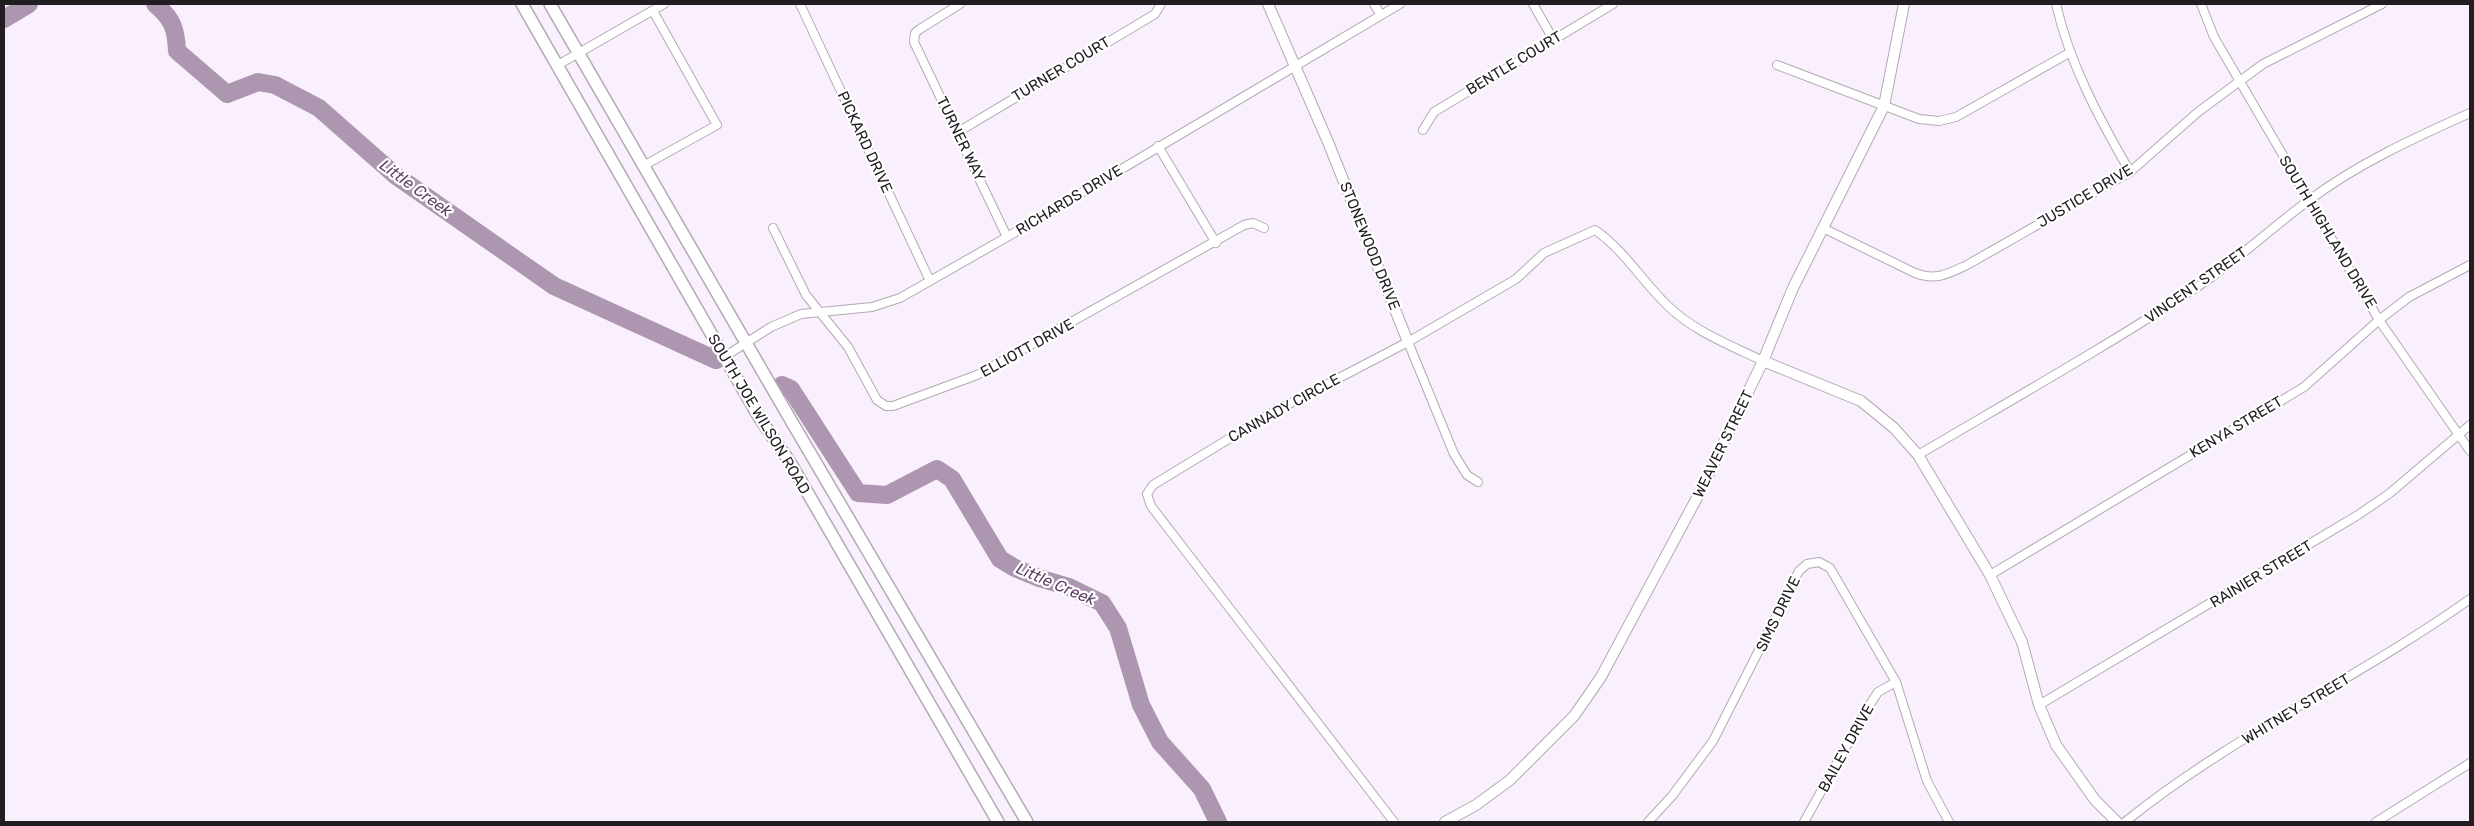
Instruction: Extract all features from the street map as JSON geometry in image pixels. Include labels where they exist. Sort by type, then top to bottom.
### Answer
[{"type":"main road","name":"SOUTH JOE WILSON ROAD","points":[[522,4],[724,357],[759,417],[791,464],[998,822]]},
{"type":"main road","name":"SOUTH JOE WILSON ROAD","points":[[550,4],[746,344],[1027,822]]},
{"type":"street","points":[[556,66],[664,4]]},
{"type":"street","name":"PICKARD DRIVE","points":[[800,4],[930,281]]},
{"type":"street","name":"TURNER WAY","points":[[960,4],[920,29],[915,34],[914,42],[1007,237]]},
{"type":"street","name":"TURNER COURT","points":[[958,132],[1026,89],[1155,14],[1161,4]]},
{"type":"street","name":"STONEWOOD DRIVE","points":[[1268,4],[1328,142],[1454,454],[1467,475],[1478,482]]},
{"type":"street","points":[[1374,4],[1381,15]]},
{"type":"street","name":"RICHARDS DRIVE","points":[[724,357],[771,327],[801,314],[872,307],[900,298],[1007,237],[1294,65],[1400,4]]},
{"type":"street","points":[[1533,4],[1553,39]]},
{"type":"street","name":"BENTLE COURT","points":[[1423,130],[1434,112],[1613,4]]},
{"type":"street","name":"WEAVER STREET","points":[[1445,822],[1476,805],[1510,780],[1574,716],[1601,677],[1700,492],[1763,361],[1793,288],[1884,106],[1904,4]]},
{"type":"street","points":[[2056,4],[2069,53],[2099,119],[2130,172]]},
{"type":"street","name":"SOUTH HIGHLAND DRIVE","points":[[2201,4],[2214,37],[2379,320],[2470,451]]},
{"type":"street","name":"JUSTICE DRIVE","points":[[1823,228],[1916,273],[1928,278],[1938,278],[1967,265],[2130,172],[2198,112],[2240,81],[2290,49],[2382,4]]},
{"type":"street","points":[[644,166],[717,125],[653,11]]},
{"type":"street","points":[[1777,65],[1919,119],[1939,121],[1956,117],[2069,53]]},
{"type":"street","name":"VINCENT STREET","points":[[1918,455],[2110,342],[2202,284],[2308,200],[2353,170],[2470,112]]},
{"type":"street","points":[[1158,146],[1216,243]]},
{"type":"street","name":"ELLIOTT DRIVE","points":[[773,228],[806,295],[848,347],[877,400],[886,406],[894,406],[977,376],[1216,243],[1244,225],[1253,223],[1264,228]]},
{"type":"street","name":"CANNADY CIRCLE","points":[[1394,822],[1151,506],[1147,494],[1157,480],[1268,415],[1408,342],[1516,279],[1544,253],[1595,230],[1638,271],[1667,305],[1689,323],[1763,361]]},
{"type":"street","name":"KENYA STREET","points":[[1990,574],[2304,387],[2379,320],[2409,298],[2470,265]]},
{"type":"street","points":[[1763,361],[1860,401],[1894,428],[1918,455],[1990,574],[2022,642],[2039,705],[2056,745],[2094,800],[2117,822]]},
{"type":"street","name":"RAINIER STREET","points":[[2039,705],[2358,515],[2390,492],[2470,425]]},
{"type":"street","name":"SIMS DRIVE","points":[[1648,822],[1672,796],[1712,740],[1799,571],[1807,564],[1819,562],[1830,568],[1896,682],[1927,782],[1949,822]]},
{"type":"street","name":"WHITNEY STREET","points":[[2125,822],[2163,791],[2425,631],[2470,599]]},
{"type":"street","name":"BAILEY DRIVE","points":[[1804,822],[1878,692],[1896,682]]},
{"type":"street","points":[[2376,822],[2470,762]]},
{"type":"waterway","name":"Little Creek","points":[[4,19],[29,4]]},
{"type":"waterway","name":"Little Creek","points":[[155,4],[170,20],[176,36],[177,51],[227,94],[258,82],[275,85],[319,108],[395,175],[554,286],[716,360]]},
{"type":"waterway","name":"Little Creek","points":[[782,385],[791,389],[858,493],[887,495],[937,469],[952,479],[1000,559],[1015,568],[1069,587],[1102,603],[1118,628],[1141,705],[1160,742],[1202,789],[1218,822]]}]
